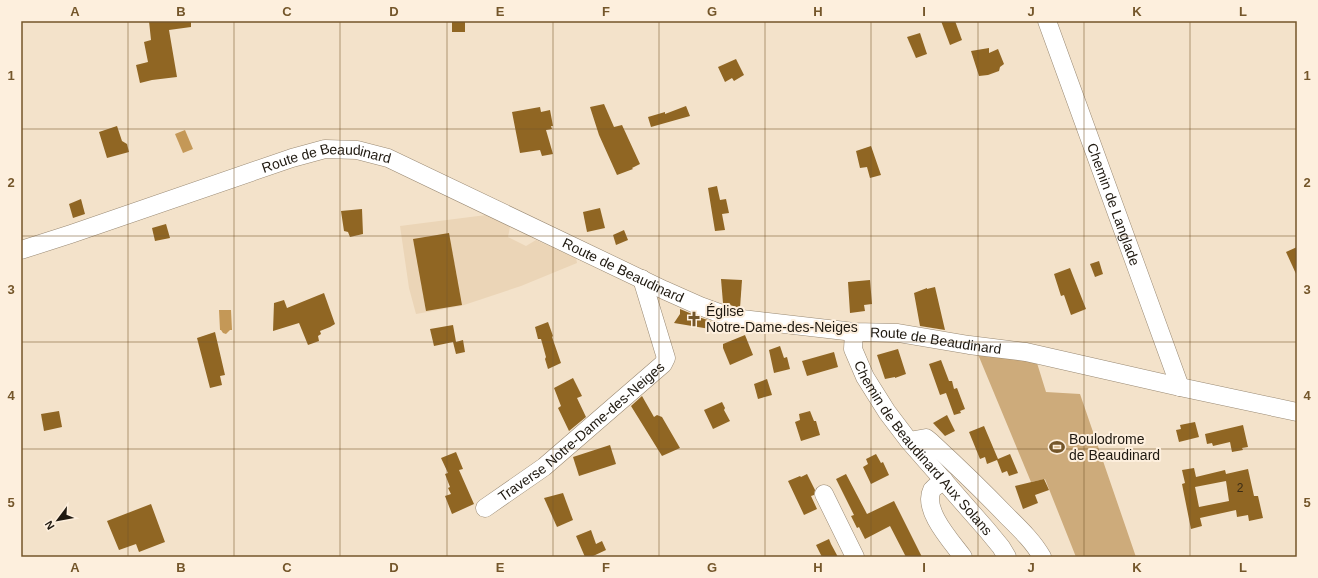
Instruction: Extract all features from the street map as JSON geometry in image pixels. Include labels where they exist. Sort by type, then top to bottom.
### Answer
[{"type":"street","name":"Chemin de Langlade","points":[[1047,21],[1180,387]]},
{"type":"street","name":"Route de Beaudinard","points":[[21,250],[292,158],[325,149],[357,150],[388,158],[700,306],[733,318],[854,332],[898,333],[969,345],[1026,352],[1297,412]]},
{"type":"street","name":"Traverse Notre-Dame-des-Neiges","points":[[485,508],[544,467],[663,364],[666,358],[642,279]]},
{"type":"street","name":"Chemin de Beaudinard Aux Solans","points":[[854,332],[853,349],[865,377],[887,412],[909,441],[987,530],[1007,557]]},
{"type":"street","points":[[909,441],[926,438],[931,442],[971,478],[1022,532],[1039,551],[1042,557]]},
{"type":"street","points":[[944,480],[933,489],[930,496],[930,505],[938,523],[962,557]]},
{"type":"street","points":[[824,494],[855,557]]},
{"type":"shaded area","points":[[185,130],[193,149],[183,153],[175,134]]},
{"type":"shaded area","points":[[486,215],[510,227],[508,237],[526,246],[536,240],[576,258],[577,263],[521,286],[461,306],[416,314],[409,288],[400,226]]},
{"type":"shaded area","points":[[219,310],[231,310],[232,330],[226,334],[220,330]]},
{"type":"shaded area","name":"Boulodrome de Beaudinard","points":[[977,352],[1037,363],[1046,392],[1080,394],[1136,557],[1076,557],[1045,479],[1031,482]]},
{"type":"building","points":[[149,21],[191,21],[191,27],[169,30],[177,77],[140,83],[136,65],[148,62],[144,42],[151,40]]},
{"type":"building","points":[[452,21],[465,21],[465,32],[452,32]]},
{"type":"building","points":[[941,21],[955,21],[962,40],[950,45]]},
{"type":"building","points":[[920,33],[927,54],[916,58],[907,37]]},
{"type":"building","points":[[989,48],[989,53],[998,49],[1004,64],[1000,67],[999,71],[988,75],[979,76],[971,51]]},
{"type":"building","points":[[736,59],[744,75],[734,81],[732,78],[725,82],[718,67]]},
{"type":"building","points":[[604,104],[614,127],[622,125],[640,164],[632,168],[633,169],[617,175],[599,135],[590,107]]},
{"type":"building","points":[[686,106],[690,116],[651,127],[648,117],[665,112],[665,114]]},
{"type":"building","points":[[540,107],[541,112],[550,110],[553,126],[551,126],[552,129],[546,130],[553,154],[542,156],[540,150],[520,153],[512,112]]},
{"type":"building","points":[[117,126],[122,141],[127,144],[129,152],[107,158],[99,132]]},
{"type":"building","points":[[871,146],[881,175],[870,178],[867,167],[860,168],[856,151]]},
{"type":"building","points":[[717,186],[720,200],[726,199],[729,213],[722,214],[725,230],[715,231],[708,188]]},
{"type":"building","points":[[81,199],[85,214],[73,218],[69,204]]},
{"type":"building","points":[[600,208],[605,228],[587,232],[583,212]]},
{"type":"building","points":[[362,209],[363,234],[350,237],[348,232],[344,231],[341,211]]},
{"type":"building","points":[[166,224],[170,238],[155,241],[152,228]]},
{"type":"building","points":[[624,230],[628,240],[616,245],[613,235]]},
{"type":"building","points":[[449,233],[462,305],[426,311],[413,239]]},
{"type":"building","points":[[1297,247],[1297,276],[1286,252]]},
{"type":"building","points":[[1099,261],[1103,274],[1095,277],[1090,264]]},
{"type":"building","points":[[1070,268],[1086,309],[1071,315],[1064,295],[1061,296],[1054,274]]},
{"type":"building","points":[[721,279],[742,280],[740,308],[723,303]]},
{"type":"building","points":[[870,280],[872,304],[864,305],[865,311],[850,313],[848,282]]},
{"type":"building","points":[[935,287],[945,330],[920,326],[914,293],[927,288]]},
{"type":"building","points":[[324,293],[335,324],[320,331],[321,334],[318,336],[319,341],[308,345],[299,323],[273,331],[274,303],[284,300],[287,308]]},
{"type":"building","name":"Église Notre-Dame-des-Neiges","points":[[680,309],[692,315],[711,321],[710,329],[674,323],[680,314]]},
{"type":"building","points":[[548,322],[561,363],[548,369],[541,339],[538,339],[535,327]]},
{"type":"building","points":[[453,325],[456,342],[463,340],[465,352],[456,354],[453,342],[434,346],[430,329]]},
{"type":"building","points":[[215,332],[225,375],[220,376],[222,385],[210,388],[197,338]]},
{"type":"building","points":[[745,335],[753,355],[730,365],[723,348],[723,344]]},
{"type":"building","points":[[780,346],[784,358],[787,357],[790,369],[774,373],[769,350]]},
{"type":"building","points":[[898,349],[906,374],[895,378],[885,379],[877,355]]},
{"type":"building","points":[[834,352],[838,367],[807,376],[802,361]]},
{"type":"building","points":[[941,360],[949,381],[952,381],[954,389],[957,388],[965,409],[960,411],[961,413],[954,415],[946,393],[940,395],[929,364]]},
{"type":"building","points":[[573,378],[582,396],[577,398],[586,417],[569,431],[558,408],[561,406],[554,388]]},
{"type":"building","points":[[767,379],[772,395],[758,399],[754,384]]},
{"type":"building","points":[[642,396],[654,417],[657,415],[662,417],[680,448],[662,456],[631,406]]},
{"type":"building","points":[[722,402],[725,408],[724,410],[730,421],[713,429],[704,410]]},
{"type":"building","points":[[59,411],[62,427],[44,431],[41,414]]},
{"type":"building","points":[[810,411],[814,421],[816,421],[820,435],[801,441],[795,422],[800,420],[799,414]]},
{"type":"building","points":[[947,415],[955,431],[945,436],[933,423]]},
{"type":"building","points":[[1195,422],[1199,437],[1179,442],[1176,430],[1181,429],[1180,425]]},
{"type":"building","points":[[1243,425],[1248,447],[1242,448],[1243,450],[1232,452],[1230,442],[1213,446],[1212,443],[1207,444],[1205,434]]},
{"type":"building","points":[[984,426],[998,459],[1010,454],[1018,473],[1009,476],[1007,471],[1002,473],[997,460],[987,464],[985,457],[980,459],[969,432]]},
{"type":"building","points":[[610,445],[616,464],[579,476],[573,457]]},
{"type":"building","points":[[456,452],[463,469],[459,470],[474,504],[452,514],[445,496],[451,494],[445,474],[448,473],[441,458]]},
{"type":"building","points":[[876,454],[881,463],[883,462],[889,475],[871,484],[863,467],[868,464],[866,459]]},
{"type":"building","points":[[1194,468],[1196,477],[1225,470],[1226,474],[1248,469],[1254,496],[1258,496],[1263,518],[1249,521],[1248,515],[1237,517],[1236,510],[1200,518],[1202,526],[1191,529],[1182,484],[1185,483],[1182,470]],"holes":[[[1226,481],[1229,501],[1199,507],[1195,487]]]},
{"type":"building","points":[[807,474],[815,490],[814,495],[811,496],[817,509],[804,515],[788,481]]},
{"type":"building","points":[[846,474],[867,514],[894,501],[922,557],[906,557],[890,526],[865,539],[851,516],[854,515],[836,479]]},
{"type":"building","points":[[1044,479],[1049,490],[1035,495],[1038,503],[1023,509],[1015,486]]},
{"type":"building","points":[[563,493],[573,520],[557,527],[544,498]]},
{"type":"building","points":[[151,504],[165,542],[139,552],[136,544],[119,550],[107,521]]},
{"type":"building","points":[[591,530],[596,544],[602,541],[606,550],[591,557],[585,557],[576,536]]},
{"type":"building","points":[[829,539],[838,557],[822,557],[816,545]]},
{"type":"place","name":"Église Notre-Dame-des-Neiges","points":[[694,319]]},
{"type":"place","name":"Boulodrome de Beaudinard","points":[[1057,447]]}]
